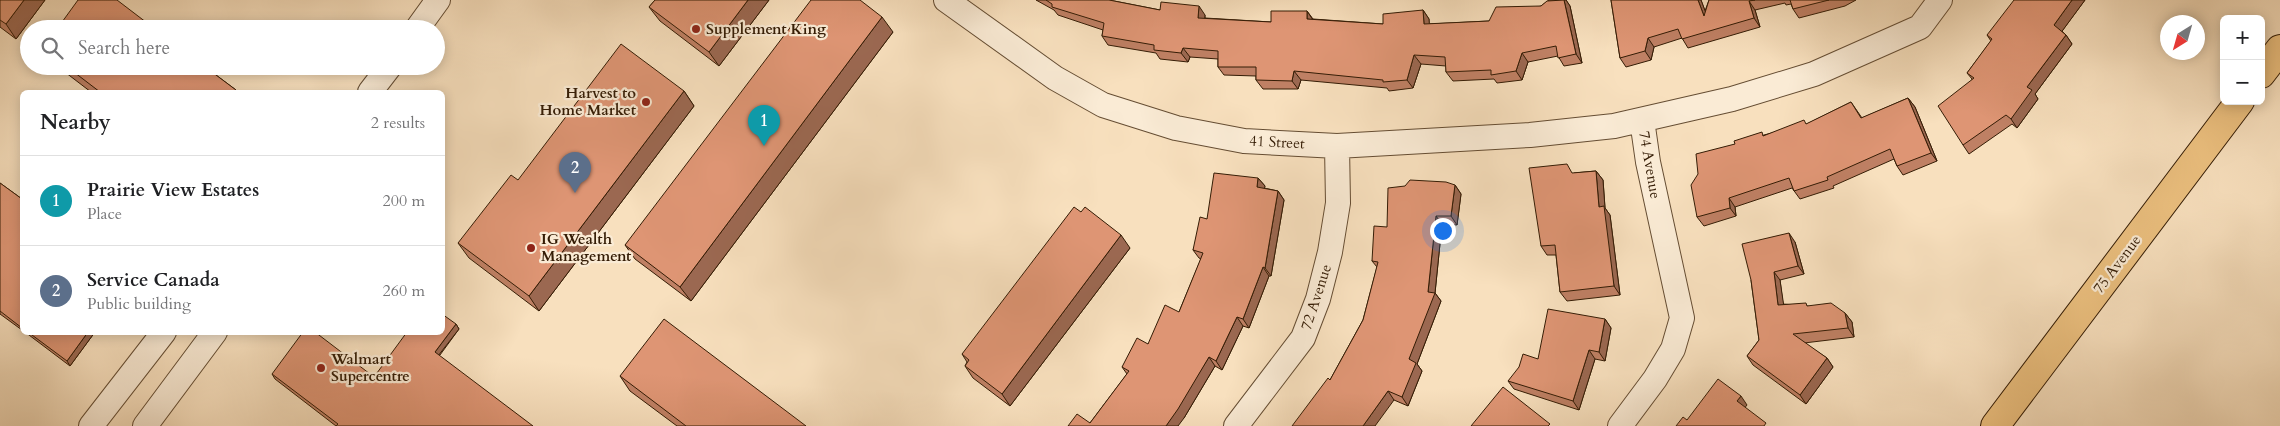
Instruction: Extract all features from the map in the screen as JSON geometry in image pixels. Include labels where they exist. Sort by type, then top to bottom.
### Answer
[{"type":"main road","points":[[2265,69],[2280,49]]},
{"type":"main road","name":"75 Avenue","points":[[1994,426],[2237,105]]},
{"type":"street","points":[[424,20],[438,0]]},
{"type":"street","name":"41 Street","points":[[946,0],[1055,78],[1103,105],[1176,128],[1244,141],[1337,146],[1530,135],[1614,126],[1642,120]]},
{"type":"street","name":"74 Avenue","points":[[1620,426],[1655,379],[1673,349],[1682,318],[1648,162],[1642,120],[1732,99],[1814,74],[1920,27],[1940,0]]},
{"type":"street","points":[[372,90],[383,75]]},
{"type":"street","name":"72 Avenue","points":[[1236,426],[1303,338],[1318,299],[1330,252],[1338,203],[1337,146]]},
{"type":"street","points":[[90,426],[162,335]]},
{"type":"street","points":[[145,426],[214,335]]},
{"type":"building","points":[[0,0],[24,0],[6,24],[0,20]]},
{"type":"building","points":[[78,0],[117,0],[143,20],[64,20]]},
{"type":"building","points":[[655,0],[748,0],[709,52],[649,7]]},
{"type":"building","points":[[811,0],[860,0],[882,17],[680,287],[625,245]]},
{"type":"building","points":[[1046,0],[1109,0],[1160,10],[1161,2],[1199,6],[1198,18],[1271,22],[1271,11],[1307,11],[1307,19],[1383,24],[1383,14],[1423,10],[1424,24],[1489,21],[1496,7],[1541,6],[1547,1],[1564,0],[1576,54],[1558,58],[1556,46],[1522,53],[1516,71],[1491,75],[1491,70],[1446,72],[1445,57],[1414,55],[1407,80],[1383,82],[1383,80],[1294,71],[1292,81],[1256,80],[1256,67],[1218,67],[1218,51],[1183,48],[1181,53],[1154,50],[1154,45],[1102,36],[1104,23],[1052,7],[1052,4]]},
{"type":"building","points":[[1611,0],[1698,0],[1704,16],[1709,0],[1755,0],[1749,1],[1754,18],[1682,39],[1678,29],[1648,38],[1645,51],[1620,58]]},
{"type":"building","points":[[1790,0],[1829,0],[1793,9]]},
{"type":"building","points":[[2014,0],[2072,0],[2054,25],[2066,35],[2027,87],[2032,90],[2011,119],[2006,115],[1963,145],[1938,106],[1974,78],[1967,73],[1992,39],[1987,35]]},
{"type":"building","points":[[621,44],[684,91],[529,296],[458,243],[511,175],[518,180]]},
{"type":"building","points":[[78,75],[216,75],[236,90],[97,90]]},
{"type":"building","points":[[1908,98],[1931,153],[1897,166],[1890,149],[1827,177],[1828,180],[1794,191],[1789,178],[1729,198],[1730,208],[1697,217],[1691,185],[1698,174],[1696,154],[1735,144],[1734,141],[1762,132],[1763,136],[1804,120],[1806,124],[1851,102],[1861,118]]},
{"type":"building","points":[[1567,164],[1572,173],[1596,171],[1599,207],[1604,206],[1614,286],[1560,292],[1555,245],[1541,246],[1529,168]]},
{"type":"building","points":[[1214,173],[1258,178],[1257,187],[1278,191],[1265,268],[1263,267],[1243,319],[1237,317],[1216,361],[1209,357],[1166,426],[1068,426],[1077,414],[1090,423],[1129,371],[1122,367],[1137,338],[1148,344],[1165,305],[1179,312],[1203,253],[1193,250],[1200,217],[1207,219]]},
{"type":"building","points":[[1410,180],[1446,182],[1455,185],[1451,216],[1436,216],[1428,292],[1435,293],[1409,359],[1416,363],[1402,397],[1388,391],[1363,426],[1292,426],[1328,378],[1330,380],[1363,320],[1378,262],[1372,261],[1374,226],[1387,227],[1388,188],[1405,186]]},
{"type":"building","points":[[0,183],[20,198],[20,326],[0,311]]},
{"type":"building","points":[[1074,207],[1081,212],[1085,207],[1121,235],[1002,394],[965,366],[969,360],[962,354]]},
{"type":"building","points":[[1789,233],[1798,266],[1774,272],[1778,305],[1806,303],[1807,306],[1831,303],[1845,313],[1848,328],[1793,334],[1827,358],[1800,395],[1747,356],[1759,340],[1751,280],[1742,244]]},
{"type":"building","points":[[1548,309],[1605,319],[1599,352],[1589,350],[1573,401],[1508,381],[1519,367],[1523,354],[1538,359]]},
{"type":"building","name":"Walmart Supercentre","points":[[445,316],[456,324],[435,352],[533,426],[336,426],[338,424],[272,374],[301,335],[319,335],[374,377],[405,335],[445,335]]},
{"type":"building","points":[[664,319],[806,426],[686,426],[620,376]]},
{"type":"building","points":[[32,335],[86,335],[67,361]]},
{"type":"building","points":[[1718,379],[1741,396],[1737,401],[1766,423],[1764,426],[1676,426],[1683,417],[1687,420]]},
{"type":"building","points":[[1503,387],[1550,424],[1548,426],[1471,426]]},
{"type":"place","name":"Supplement King","points":[[696,29]]},
{"type":"place","name":"Harvest to Home Market","points":[[646,102]]},
{"type":"place","name":"Prairie View Estates","points":[[764,146]]},
{"type":"place","name":"Service Canada","points":[[575,193]]},
{"type":"place","name":"IG Wealth Management","points":[[531,248]]},
{"type":"place","name":"Walmart Supercentre","points":[[321,368]]}]
